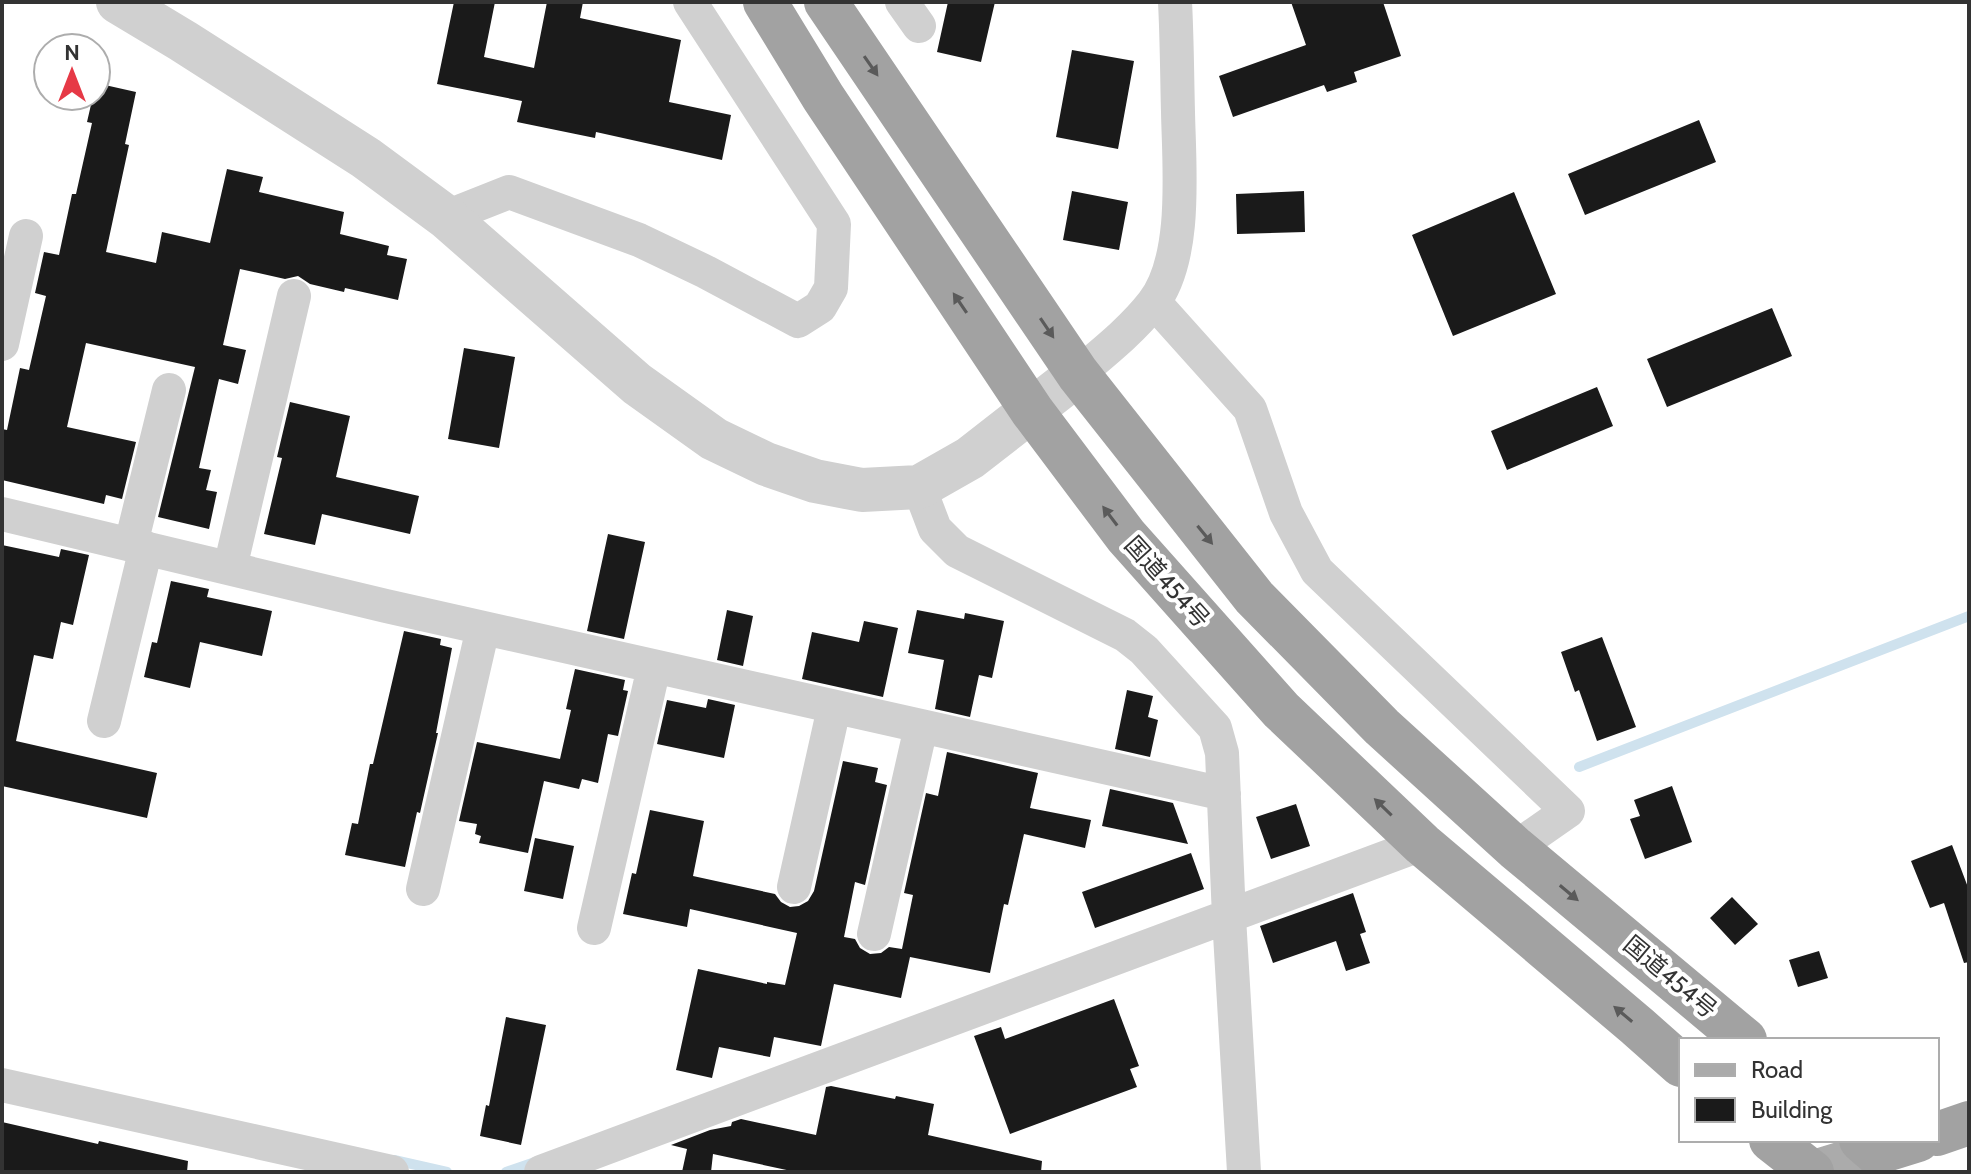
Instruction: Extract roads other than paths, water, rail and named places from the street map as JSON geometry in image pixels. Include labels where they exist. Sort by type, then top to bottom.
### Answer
[{"type":"highway","name":"国道454号","points":[[765,2],[823,97],[1032,411],[1126,536],[1281,710],[1422,844],[1679,1063]]},
{"type":"highway","name":"国道454号","points":[[826,2],[1078,374],[1254,597],[1382,727],[1515,848],[1743,1038]]},
{"type":"highway","points":[[1939,1133],[1969,1123]]},
{"type":"highway","points":[[1774,1142],[1813,1172]]},
{"type":"highway","points":[[1869,1155],[1911,1142]]},
{"type":"main road","points":[[1813,1172],[1869,1155]]},
{"type":"street","points":[[118,2],[366,158],[446,217],[637,384],[714,439],[766,464],[815,481],[862,490],[919,487],[970,458],[1078,374],[1119,339],[1154,302],[1171,266],[1180,198],[1175,2]]},
{"type":"street","points":[[446,217],[509,192],[639,240],[798,321],[820,307],[831,288],[834,224],[690,2]]},
{"type":"street","points":[[2,344],[26,236]]},
{"type":"street","points":[[230,568],[294,296]]},
{"type":"street","points":[[1154,302],[1250,409],[1286,513],[1317,571],[1568,811],[1515,848]]},
{"type":"street","points":[[104,721],[169,390]]},
{"type":"street","points":[[919,487],[935,529],[957,551],[1125,635],[1144,650],[1215,728],[1222,753],[1244,1172]]},
{"type":"street","points":[[2,514],[483,628],[1224,794]]},
{"type":"street","points":[[423,889],[483,628]]},
{"type":"street","points":[[594,928],[654,667]]},
{"type":"street","points":[[794,887],[834,708]]},
{"type":"street","points":[[874,934],[921,727]]},
{"type":"street","points":[[541,1172],[1422,844]]},
{"type":"street","points":[[2,1085],[392,1172]]},
{"type":"waterway","points":[[1579,767],[1969,616]]},
{"type":"waterway","points":[[394,1160],[447,1172]]},
{"type":"waterway","points":[[506,1172],[538,1161]]}]
